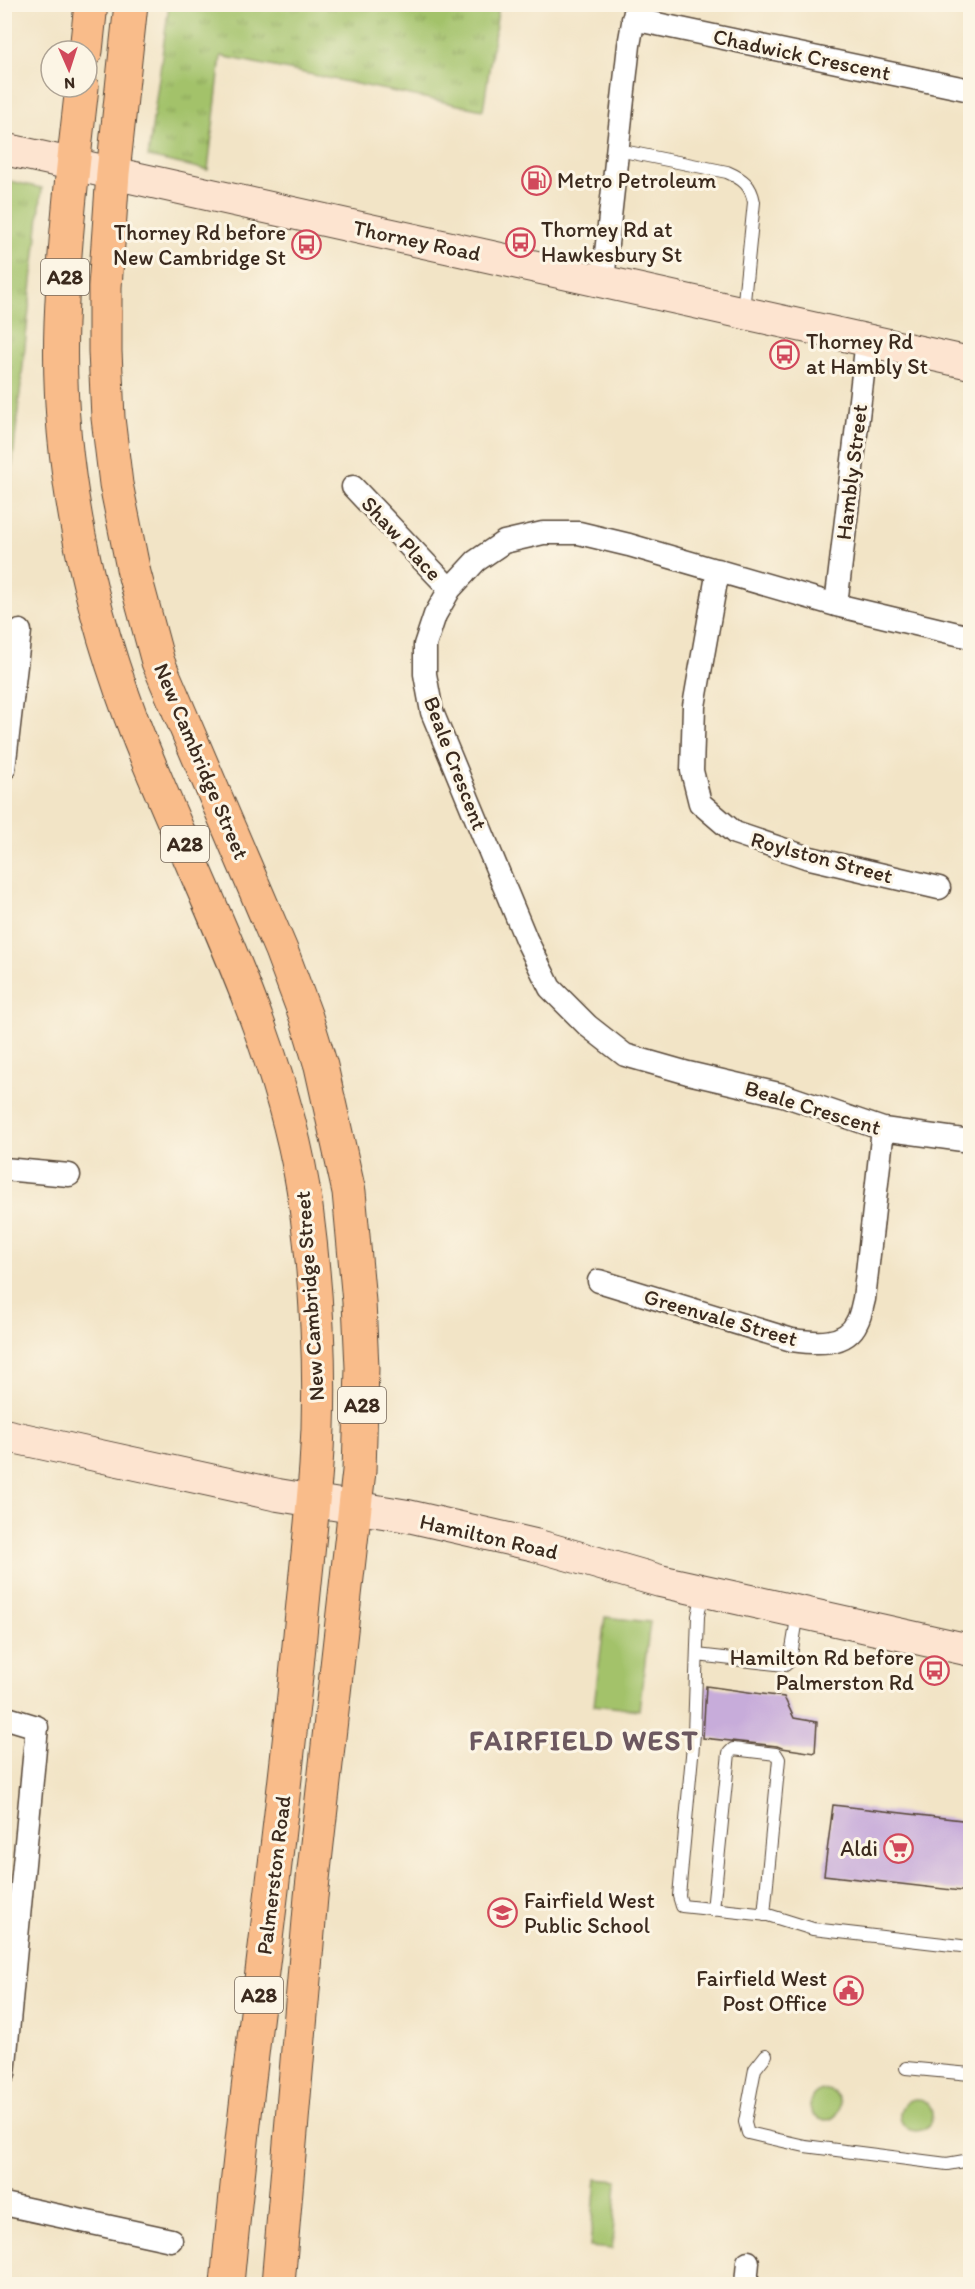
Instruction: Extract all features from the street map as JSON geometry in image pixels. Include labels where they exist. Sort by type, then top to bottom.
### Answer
[{"type":"highway","points":[[87,39],[91,4]]},
{"type":"highway","name":"New Cambridge Street","points":[[131,4],[113,173],[105,287],[108,418],[116,484],[134,573],[158,662],[281,950],[306,1017],[333,1116],[349,1192],[359,1302],[362,1410],[355,1508]]},
{"type":"highway","name":"New Cambridge Street","points":[[81,99],[73,164],[61,327],[64,420],[76,515],[85,564],[119,682],[140,741],[218,920],[266,1041],[286,1111],[304,1198],[313,1286],[318,1371],[317,1462],[313,1502]]},
{"type":"highway","name":"Palmerston Road","points":[[227,2284],[238,2170],[293,1707],[313,1502]]},
{"type":"highway","name":"Palmerston Road","points":[[278,2284],[311,1897],[355,1508]]},
{"type":"street","name":"Chadwick Crescent","points":[[635,12],[970,90]]},
{"type":"street","points":[[603,280],[635,12]]},
{"type":"street","name":"Thorney Road","points":[[4,148],[970,363]]},
{"type":"street","name":"Hambly Street","points":[[836,605],[867,340]]},
{"type":"street","name":"Shaw Place","points":[[354,487],[450,589]]},
{"type":"street","name":"Beale Crescent","points":[[970,637],[836,605],[579,532],[543,534],[504,542],[476,561],[450,589],[435,615],[425,645],[425,674],[432,712],[526,939],[550,988],[588,1026],[625,1055],[688,1073],[783,1095],[883,1129],[970,1141]]},
{"type":"street","name":"Roylston Street","points":[[718,570],[694,706],[692,771],[700,803],[735,833],[806,857],[939,888]]},
{"type":"street","points":[[4,769],[20,631]]},
{"type":"street","name":"Greenvale Street","points":[[599,1281],[792,1340],[820,1344],[841,1338],[857,1324],[864,1299],[883,1129]]},
{"type":"street","points":[[4,1169],[69,1175]]},
{"type":"street","name":"Hamilton Road","points":[[4,1435],[313,1502],[408,1516],[535,1545],[660,1581],[970,1650]]},
{"type":"street","points":[[4,1717],[37,1727],[4,2073]]},
{"type":"street","points":[[4,2204],[171,2240]]},
{"type":"street","points":[[746,2284],[748,2262]]},
{"type":"lane","points":[[618,150],[727,172],[750,186],[754,202],[742,312]]},
{"type":"lane","points":[[703,1590],[698,1616],[694,1734],[679,1896],[682,1906],[779,1917],[813,1929],[961,1946]]},
{"type":"lane","points":[[697,1655],[785,1665],[790,1661],[798,1612]]},
{"type":"lane","points":[[713,1910],[729,1753],[733,1749],[776,1754],[779,1759],[764,1915]]},
{"type":"lane","points":[[766,2055],[755,2069],[744,2122],[748,2133],[805,2146],[889,2157],[947,2164],[970,2160]]},
{"type":"lane","points":[[906,2068],[970,2074]]},
{"type":"green space","points":[[169,5],[499,5],[483,110],[221,56],[208,170],[148,157]]},
{"type":"green space","points":[[4,180],[42,188],[5,533]]},
{"type":"green space","points":[[605,1617],[650,1622],[639,1710],[594,1705]]},
{"type":"green space","points":[[825,2090],[831,2091],[839,2099],[839,2111],[831,2119],[825,2120],[819,2119],[811,2111],[810,2105],[811,2099],[819,2091]]},
{"type":"green space","points":[[916,2099],[927,2104],[932,2115],[927,2126],[916,2131],[905,2126],[900,2115],[905,2104]]},
{"type":"green space","points":[[596,2179],[617,2181],[612,2249],[590,2247]]},
{"type":"building","points":[[706,1686],[784,1697],[794,1718],[817,1722],[815,1753],[777,1746],[703,1738]]},
{"type":"building","name":"Aldi","points":[[833,1805],[970,1821],[969,1892],[824,1875]]},
{"type":"place","name":"Metro Petroleum","points":[[536,180]]},
{"type":"place","name":"Thorney Rd at Hawkesbury St","points":[[520,242]]},
{"type":"place","name":"Thorney Rd before New Cambridge St","points":[[307,245]]},
{"type":"place","name":"Thorney Rd at Hambly St","points":[[785,354]]},
{"type":"place","name":"Hamilton Rd before Palmerston Rd","points":[[935,1670]]},
{"type":"place","name":"Aldi","points":[[899,1848]]},
{"type":"place","name":"Fairfield West Public School","points":[[503,1913]]},
{"type":"place","name":"Fairfield West Post Office","points":[[848,1991]]},
{"type":"district","name":"FAIRFIELD WEST","points":[[584,1740]]}]
